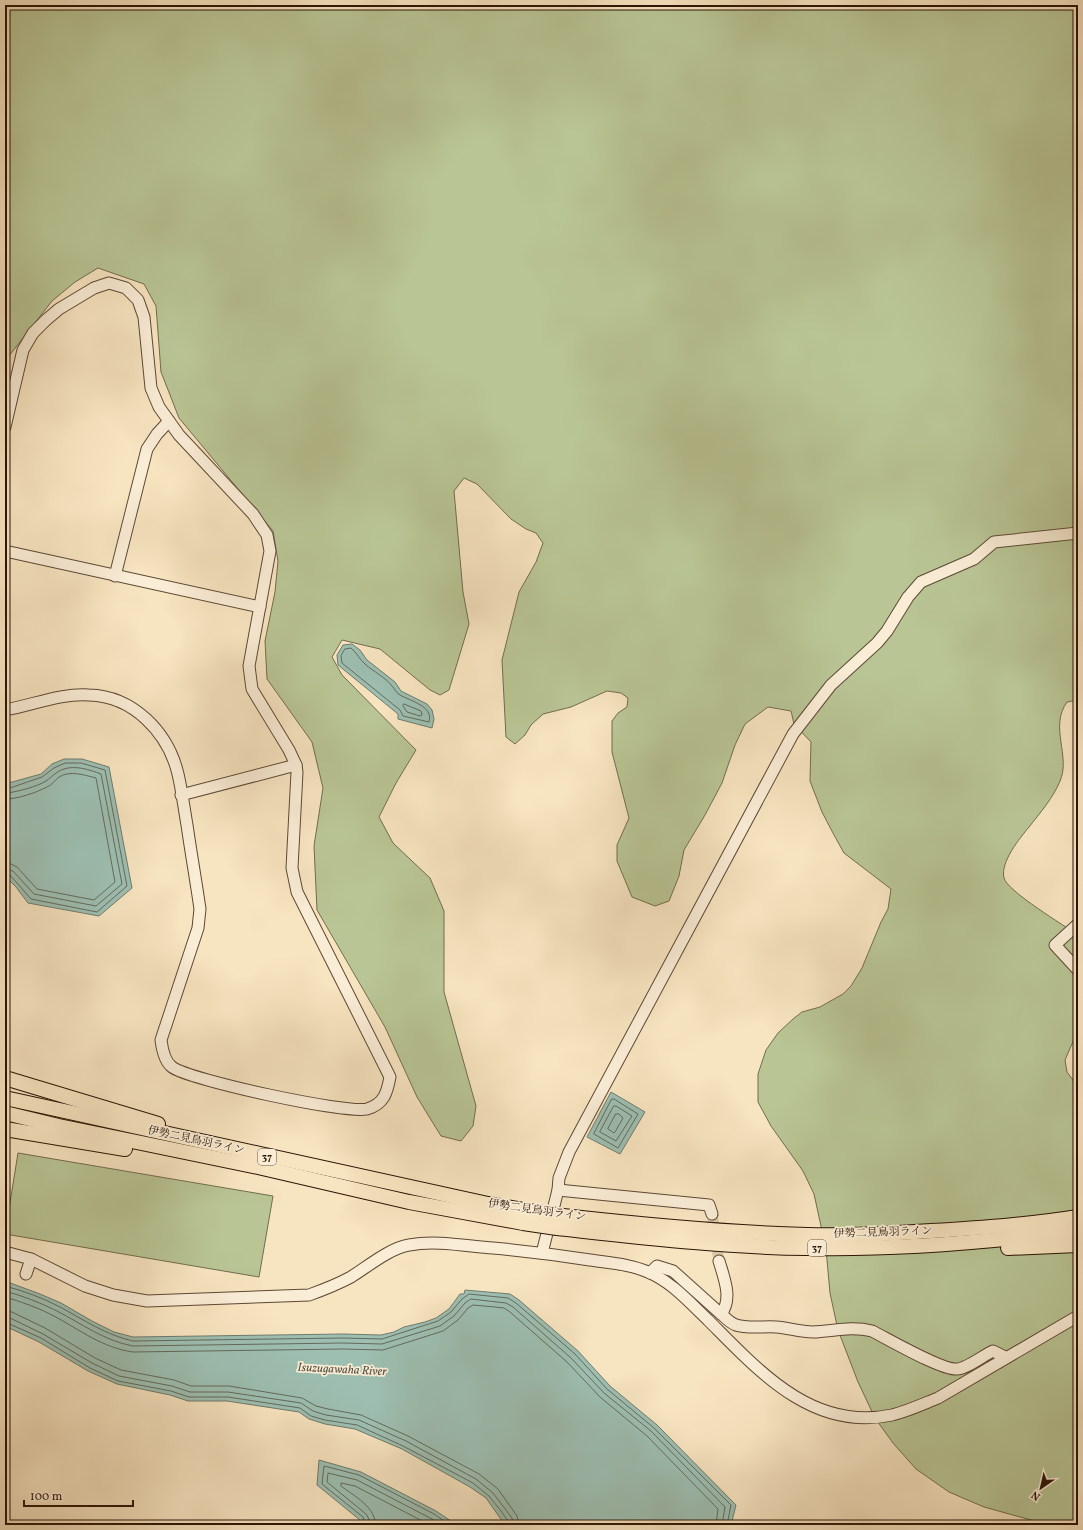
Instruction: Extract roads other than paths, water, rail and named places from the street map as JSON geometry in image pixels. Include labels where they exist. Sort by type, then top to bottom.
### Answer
[{"type":"main road","points":[[5,1078],[177,1129],[209,1144]]},
{"type":"main road","name":"伊勢二見鳥羽ライン","points":[[5,1098],[209,1144],[488,1204],[526,1217]]},
{"type":"main road","name":"伊勢二見鳥羽ライン","points":[[5,1113],[59,1126],[258,1167],[409,1202],[724,1244],[807,1248],[862,1248],[965,1243],[1078,1231]]},
{"type":"main road","points":[[5,1129],[216,1164],[258,1167]]},
{"type":"main road","points":[[995,1227],[1078,1211]]},
{"type":"main road","name":"伊勢二見鳥羽ライン","points":[[560,1222],[808,1235],[861,1235],[1034,1224],[1078,1217]]},
{"type":"main road","points":[[862,1248],[940,1253],[1078,1245]]},
{"type":"street","points":[[5,427],[23,350],[33,334],[59,309],[94,288],[109,283],[126,288],[138,300],[144,317],[151,388],[159,407],[179,435],[253,514],[267,535],[270,551],[249,666],[252,689],[289,750],[296,765],[297,772],[292,868],[297,892],[390,1077],[387,1092],[378,1105],[366,1109],[348,1109],[286,1098],[229,1086],[178,1071],[170,1066],[162,1051],[161,1040],[198,928],[200,909],[178,773],[168,747],[154,726],[142,714],[130,707],[97,695],[79,695],[5,710]]},
{"type":"street","points":[[115,576],[147,449],[157,434],[169,421]]},
{"type":"street","points":[[542,1253],[558,1190],[559,1178],[574,1142],[793,734],[837,678],[877,643],[887,631],[908,597],[921,582],[974,559],[994,542],[1078,533]]},
{"type":"street","points":[[5,551],[260,607]]},
{"type":"street","points":[[182,795],[296,765]]},
{"type":"street","points":[[1078,924],[1055,945],[1078,970]]},
{"type":"street","points":[[558,1190],[709,1205],[712,1214]]},
{"type":"street","points":[[5,1252],[31,1259],[85,1286],[113,1295],[147,1301],[309,1295],[349,1278],[393,1251],[408,1245],[440,1243],[542,1253],[621,1264],[650,1273],[660,1278],[678,1291],[761,1373],[783,1390],[805,1403],[847,1416],[872,1417],[891,1415],[915,1408],[938,1398],[1078,1316]]},
{"type":"street","points":[[26,1274],[31,1259]]},
{"type":"street","points":[[719,1261],[727,1295],[727,1301],[721,1314]]},
{"type":"street","points":[[650,1273],[657,1266],[673,1271],[731,1323],[738,1326],[778,1327],[793,1331],[813,1332],[861,1328],[872,1331],[952,1370],[964,1367],[993,1351],[1006,1358]]},
{"type":"water","points":[[352,644],[360,650],[367,660],[395,682],[401,691],[427,704],[432,710],[434,719],[432,728],[398,719],[398,714],[338,665],[337,655],[343,645]]},
{"type":"water","points":[[64,759],[82,759],[109,767],[132,888],[99,916],[28,903],[16,887],[5,876],[5,784],[41,774],[52,764]]},
{"type":"water","points":[[611,1092],[645,1112],[620,1154],[587,1137]]},
{"type":"water","name":"Isuzugawaha River","points":[[5,1281],[61,1303],[114,1332],[133,1337],[343,1334],[381,1335],[436,1318],[449,1309],[460,1294],[464,1294],[465,1290],[510,1294],[578,1351],[610,1386],[657,1425],[736,1505],[731,1525],[505,1525],[486,1498],[470,1487],[402,1449],[355,1429],[325,1424],[309,1419],[299,1412],[227,1401],[188,1401],[170,1395],[117,1384],[88,1371],[39,1342],[5,1326]]},
{"type":"water","points":[[319,1460],[361,1472],[436,1511],[457,1525],[359,1525],[360,1520],[317,1485]]},
{"type":"tunnel","points":[[712,1214],[719,1261]]}]
